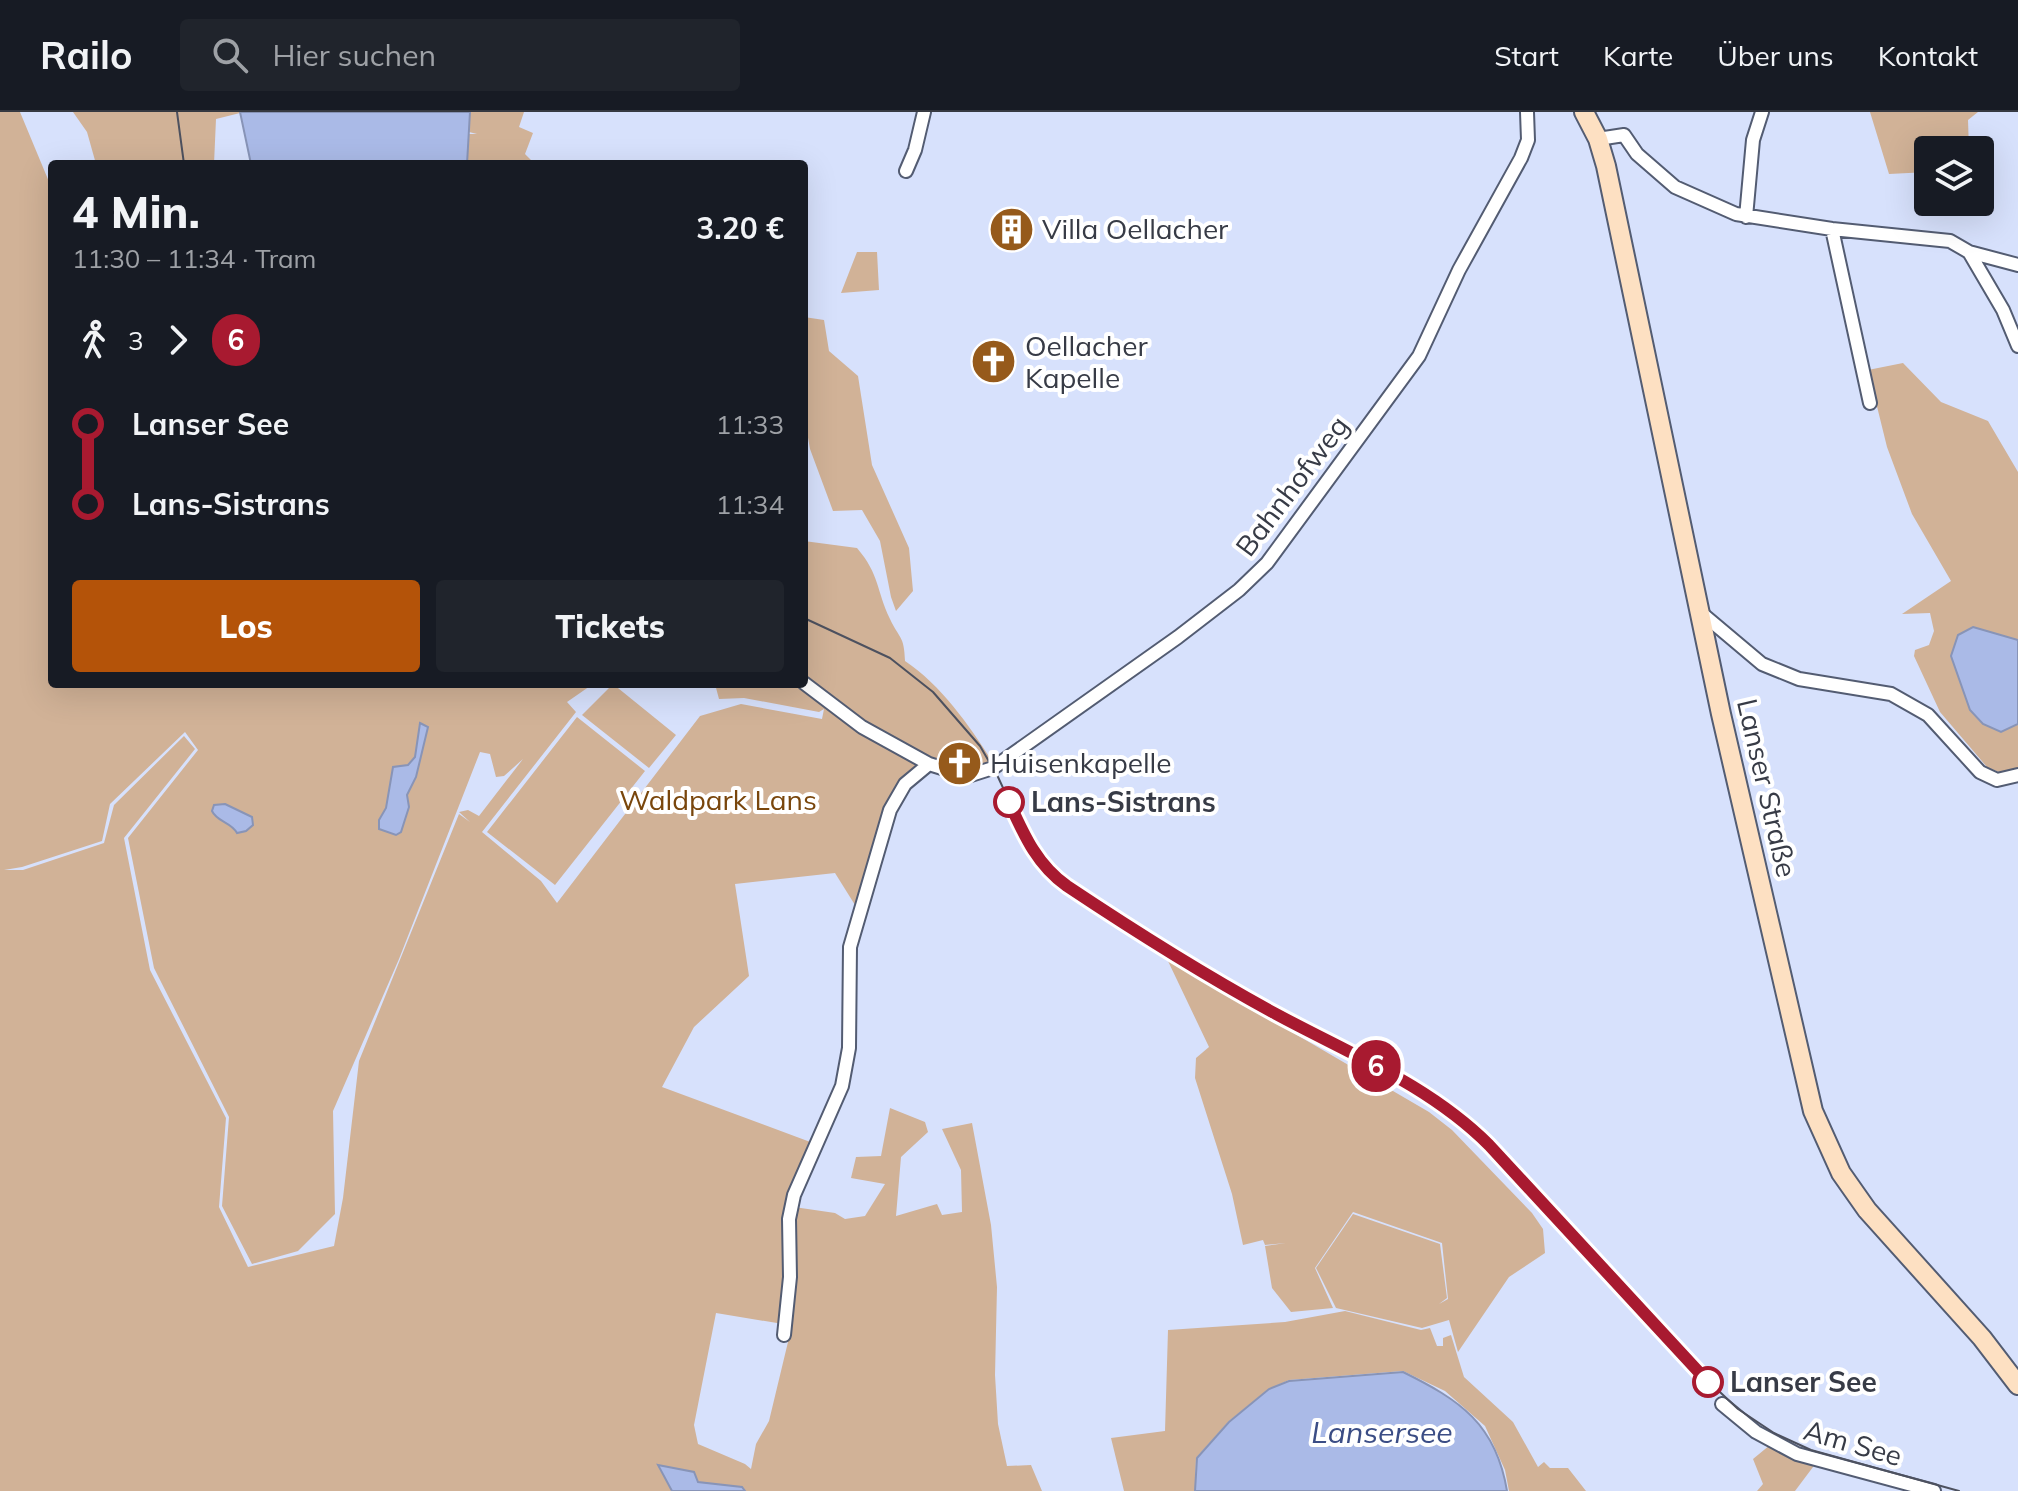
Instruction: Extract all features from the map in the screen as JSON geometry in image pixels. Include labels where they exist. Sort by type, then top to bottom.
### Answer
[{"type":"main road","name":"Lanser Straße","points":[[1584,112],[1598,139],[1699,611],[1806,1087],[1821,1133],[1841,1173],[1867,1210],[1977,1333],[2018,1385]]},
{"type":"street","points":[[906,171],[918,140],[924,112]]},
{"type":"street","name":"Bahnhofweg","points":[[929,764],[963,776],[975,776],[993,768],[1178,637],[1239,590],[1267,563],[1422,350],[1459,270],[1521,158],[1528,140],[1527,112]]},
{"type":"street","points":[[1746,217],[1753,140],[1762,112]]},
{"type":"street","points":[[1598,139],[1624,135],[1637,154],[1675,187],[1746,217],[1950,241],[1969,252],[2018,265]]},
{"type":"street","points":[[1832,229],[1870,403]]},
{"type":"street","points":[[1969,252],[2003,310],[2018,346]]},
{"type":"street","points":[[1699,611],[1762,664],[1799,679],[1891,694],[1928,715],[1980,772],[1997,780],[2018,775]]},
{"type":"street","points":[[784,1335],[790,1277],[789,1219],[794,1195],[842,1086],[849,1048],[850,947],[890,810],[905,784],[929,764],[862,727],[808,686]]},
{"type":"street","name":"Am See","points":[[1722,1404],[1756,1432],[1797,1454],[1934,1491]]},
{"type":"green space","name":"Waldpark Lans","points":[[0,112],[20,112],[48,179],[48,688],[587,688],[567,702],[576,712],[482,832],[541,881],[557,903],[700,716],[741,704],[822,719],[824,709],[819,712],[744,698],[719,699],[716,688],[808,688],[808,542],[857,548],[874,575],[902,642],[905,661],[942,694],[992,761],[968,771],[917,767],[906,776],[886,810],[855,905],[835,873],[735,884],[749,976],[694,1027],[662,1087],[813,1143],[786,1204],[788,1270],[783,1324],[716,1313],[694,1425],[698,1444],[751,1469],[756,1444],[769,1421],[788,1342],[794,1207],[835,1213],[845,1219],[865,1216],[885,1184],[851,1178],[856,1157],[881,1156],[890,1108],[925,1122],[928,1132],[901,1157],[896,1216],[937,1204],[942,1215],[962,1212],[961,1170],[942,1129],[972,1123],[991,1225],[997,1287],[995,1375],[998,1424],[1007,1466],[1031,1465],[1042,1491],[745,1491],[741,1487],[698,1482],[659,1466],[672,1491],[0,1491]],"holes":[[[185,732],[198,750],[128,838],[154,968],[229,1117],[222,1206],[252,1264],[298,1251],[335,1214],[333,1111],[399,959],[480,752],[490,754],[496,777],[504,776],[523,759],[479,816],[468,810],[459,812],[470,822],[459,814],[359,1061],[343,1198],[334,1246],[248,1267],[219,1207],[226,1118],[150,970],[124,838],[195,749],[184,736],[114,805],[104,843],[23,870],[4,870],[102,841],[110,804]]]},
{"type":"green space","points":[[73,112],[240,112],[216,119],[214,160],[95,160],[87,132]]},
{"type":"green space","points":[[470,112],[524,112],[519,127],[533,133],[525,154],[531,160],[467,160],[469,134],[477,134],[469,132]]},
{"type":"green space","points":[[1870,112],[1978,112],[1968,120],[1969,136],[1914,136],[1914,173],[1889,174]]},
{"type":"green space","points":[[857,252],[877,252],[879,290],[841,293]]},
{"type":"green space","points":[[808,318],[824,320],[829,351],[858,376],[872,465],[909,548],[913,591],[896,611],[880,541],[862,510],[833,511],[810,449]]},
{"type":"green space","points":[[1903,363],[1941,402],[1988,421],[2018,472],[2018,768],[2001,773],[1987,767],[1940,712],[1914,656],[1915,650],[1929,645],[1934,631],[1930,613],[1902,614],[1951,581],[1912,514],[1887,447],[1868,370]]},
{"type":"green space","points":[[609,688],[618,688],[676,735],[649,768],[582,715]]},
{"type":"green space","points":[[577,717],[645,771],[555,885],[487,832]]},
{"type":"green space","points":[[1167,959],[1429,1112],[1452,1130],[1532,1213],[1543,1229],[1545,1253],[1509,1277],[1458,1352],[1449,1320],[1422,1328],[1336,1308],[1316,1268],[1353,1214],[1440,1244],[1447,1298],[1439,1304],[1448,1299],[1442,1243],[1353,1212],[1315,1268],[1333,1308],[1291,1312],[1272,1288],[1265,1246],[1286,1243],[1265,1245],[1263,1240],[1243,1245],[1232,1194],[1195,1078],[1196,1058],[1209,1047]]},
{"type":"green space","points":[[1345,1311],[1421,1330],[1430,1328],[1437,1346],[1443,1346],[1443,1338],[1451,1335],[1464,1377],[1513,1422],[1538,1467],[1544,1462],[1550,1468],[1568,1468],[1586,1491],[1509,1491],[1505,1470],[1485,1426],[1445,1391],[1403,1371],[1289,1380],[1269,1389],[1229,1421],[1196,1458],[1195,1491],[1124,1491],[1111,1438],[1165,1431],[1168,1330],[1285,1322]]},
{"type":"green space","points":[[1770,1445],[1816,1463],[1795,1491],[1757,1491],[1763,1484],[1753,1459]]},
{"type":"water","points":[[240,112],[470,112],[467,160],[250,160]]},
{"type":"water","points":[[1973,627],[2018,640],[2018,724],[2001,732],[1983,724],[1970,710],[1951,656],[1958,635]]},
{"type":"water","points":[[420,723],[428,727],[416,777],[407,795],[409,807],[401,832],[396,835],[379,829],[379,820],[386,808],[393,767],[408,765],[415,757]]},
{"type":"water","points":[[225,804],[252,817],[253,825],[237,833],[217,818],[212,811],[214,805]]},
{"type":"water","name":"Lansersee","points":[[1403,1372],[1442,1393],[1472,1417],[1494,1448],[1507,1491],[1195,1491],[1197,1458],[1229,1422],[1269,1389],[1289,1381]]},
{"type":"water","points":[[658,1465],[694,1472],[698,1482],[742,1487],[745,1491],[672,1491]]},
{"type":"tram line","points":[[177,112],[183,160]]},
{"type":"tram line","points":[[808,620],[890,658],[933,692],[980,746],[1030,846],[1059,880],[1269,1010],[1421,1090],[1462,1120],[1489,1145],[1688,1362],[1738,1409],[1774,1433],[1811,1450],[1959,1491]]},
{"type":"tram line","name":"6","points":[[1009,802],[1035,855],[1067,886],[1269,1010],[1421,1090],[1462,1120],[1489,1145],[1708,1382]]},
{"type":"place","name":"Villa Oellacher","points":[[1011,229]]},
{"type":"place","name":"Oellacher Kapelle","points":[[994,362]]},
{"type":"place","name":"Huisenkapelle","points":[[959,763]]},
{"type":"place","name":"Lans-Sistrans","points":[[1009,802]]},
{"type":"place","name":"Lanser See","points":[[1708,1382]]}]
